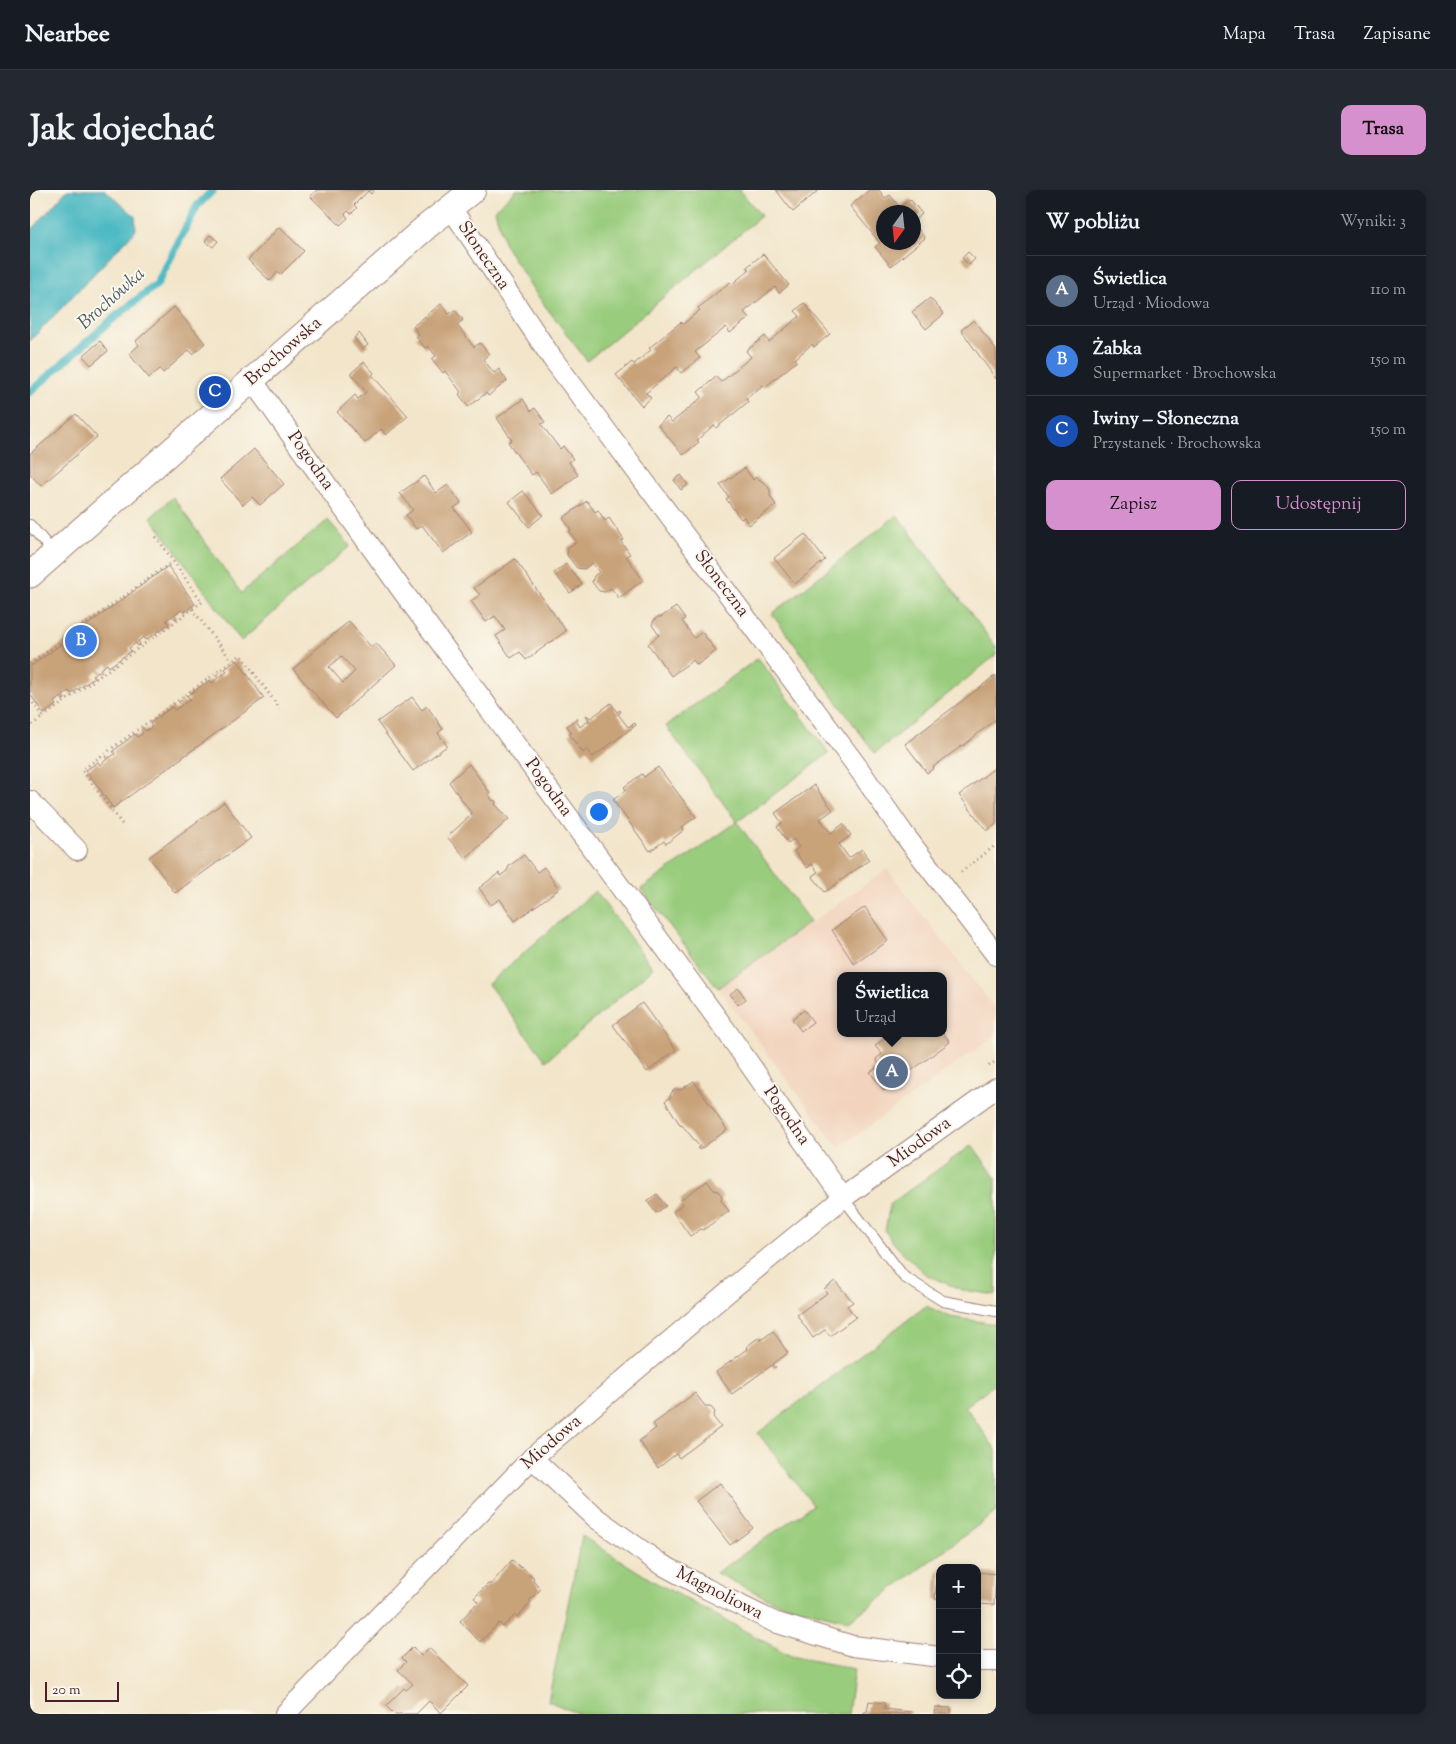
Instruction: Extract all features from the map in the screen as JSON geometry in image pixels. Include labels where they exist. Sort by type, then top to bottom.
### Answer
[{"type":"street","name":"Brochowska","points":[[30,575],[426,227],[473,190]]},
{"type":"street","name":"Słoneczna","points":[[451,208],[552,358],[856,765],[903,833],[996,955]]},
{"type":"street","name":"Pogodna","points":[[252,380],[401,589],[721,1024],[844,1198]]},
{"type":"street","points":[[30,801],[77,850]]},
{"type":"street","name":"Miodowa","points":[[285,1714],[532,1458],[728,1291],[844,1198],[996,1088]]},
{"type":"street","name":"Magnoliowa","points":[[532,1458],[596,1518],[660,1563],[766,1618],[853,1646],[936,1656]]},
{"type":"street","points":[[981,1660],[996,1661]]},
{"type":"lane","points":[[30,525],[55,554]]},
{"type":"lane","points":[[844,1198],[904,1278],[943,1302],[996,1311]]},
{"type":"path","points":[[30,726],[202,602],[155,536]]},
{"type":"path","points":[[30,664],[172,562]]},
{"type":"path","points":[[192,609],[232,661]]},
{"type":"path","points":[[122,824],[82,770],[241,655],[280,708]]},
{"type":"path","points":[[30,699],[43,717]]},
{"type":"path","points":[[956,875],[996,845]]},
{"type":"shaded area","points":[[887,869],[996,1010],[996,1035],[839,1148],[718,988]]},
{"type":"green space","points":[[516,190],[740,190],[761,216],[587,361],[537,295],[505,246],[495,210]]},
{"type":"green space","points":[[173,497],[241,593],[328,520],[350,546],[241,641],[151,517]]},
{"type":"green space","points":[[897,515],[996,647],[996,655],[875,753],[772,614]]},
{"type":"green space","points":[[758,658],[829,753],[737,822],[666,726]]},
{"type":"green space","points":[[737,822],[810,922],[718,988],[641,889]]},
{"type":"green space","points":[[595,891],[653,968],[546,1061],[488,984]]},
{"type":"green space","points":[[972,1145],[996,1178],[996,1295],[962,1290],[926,1275],[895,1245],[885,1231],[890,1204]]},
{"type":"green space","points":[[926,1306],[950,1317],[996,1324],[996,1383],[965,1406],[996,1450],[996,1512],[849,1621],[775,1602],[716,1573],[813,1505],[758,1433]]},
{"type":"green space","points":[[582,1536],[653,1581],[791,1656],[854,1669],[848,1714],[579,1714],[548,1701]]},
{"type":"water","points":[[67,190],[105,190],[135,216],[136,230],[30,341],[30,232]]},
{"type":"building","points":[[317,190],[374,190],[371,194],[368,191],[354,205],[357,208],[351,214],[348,211],[345,214],[348,218],[340,225],[310,196]]},
{"type":"building","points":[[776,190],[819,190],[793,212]]},
{"type":"building","points":[[869,190],[879,190],[885,198],[890,195],[898,205],[876,205],[876,238],[850,206]]},
{"type":"building","points":[[910,199],[915,205],[902,205]]},
{"type":"building","points":[[279,227],[304,251],[280,275],[278,272],[270,281],[248,260]]},
{"type":"building","points":[[921,233],[925,238],[921,241]]},
{"type":"building","points":[[210,235],[218,241],[213,247],[205,241]]},
{"type":"building","points":[[878,250],[910,250],[891,266]]},
{"type":"building","points":[[968,252],[975,259],[969,265],[962,258]]},
{"type":"building","points":[[763,254],[789,285],[779,293],[775,287],[744,312],[749,318],[730,333],[726,327],[695,352],[700,358],[681,373],[677,367],[646,393],[651,398],[642,406],[616,375],[632,362],[634,364],[651,350],[649,348],[681,322],[683,324],[700,310],[698,308],[730,282],[732,284],[749,270],[747,267]]},
{"type":"building","points":[[930,298],[944,314],[926,329],[912,312]]},
{"type":"building","points":[[804,303],[830,334],[814,347],[812,344],[795,359],[797,361],[765,387],[763,385],[746,399],[748,402],[716,428],[714,425],[697,440],[699,442],[683,455],[658,425],[667,417],[672,422],[687,410],[702,397],[698,392],[716,377],[721,382],[751,357],[746,351],[765,336],[769,342],[800,316],[795,311]]},
{"type":"building","points":[[441,304],[449,314],[455,310],[463,320],[457,325],[474,347],[480,343],[489,354],[483,359],[494,373],[499,369],[507,381],[488,396],[486,393],[468,407],[459,394],[461,392],[445,371],[443,373],[432,359],[436,356],[428,346],[425,348],[416,337],[419,335],[413,326]]},
{"type":"building","points":[[174,307],[205,343],[193,354],[189,350],[163,373],[160,369],[149,378],[129,354],[139,345],[136,341]]},
{"type":"building","points":[[974,320],[996,350],[996,379],[961,330]]},
{"type":"building","points":[[359,333],[368,345],[363,349],[354,338]]},
{"type":"building","points":[[100,341],[108,351],[91,365],[83,356]]},
{"type":"building","points":[[364,362],[374,373],[372,375],[408,416],[386,435],[381,429],[365,443],[337,412],[355,395],[358,399],[366,392],[351,373]]},
{"type":"building","points":[[523,399],[531,411],[535,408],[545,422],[541,424],[560,449],[563,446],[573,459],[569,462],[578,475],[552,494],[536,472],[532,475],[520,459],[508,442],[512,440],[497,418]]},
{"type":"building","points":[[76,414],[97,437],[41,486],[30,474],[30,454]]},
{"type":"building","points":[[254,449],[284,484],[260,505],[252,497],[243,505],[220,479]]},
{"type":"building","points":[[745,468],[753,480],[756,477],[766,484],[770,490],[770,496],[776,505],[749,525],[744,517],[741,519],[726,499],[729,497],[720,485]]},
{"type":"building","points":[[681,475],[688,485],[681,490],[674,480]]},
{"type":"building","points":[[424,476],[436,493],[448,485],[461,503],[454,508],[472,532],[443,553],[422,525],[416,529],[406,515],[413,510],[400,493]]},
{"type":"building","points":[[523,491],[543,515],[529,527],[509,502]]},
{"type":"building","points":[[587,501],[595,512],[598,510],[605,521],[609,518],[624,540],[621,542],[630,554],[626,556],[643,580],[619,598],[611,588],[605,592],[599,591],[592,582],[594,576],[599,572],[592,563],[584,569],[577,568],[567,555],[568,547],[577,542],[569,532],[571,530],[563,518]]},
{"type":"building","points":[[805,534],[825,560],[795,584],[774,558]]},
{"type":"building","points":[[515,559],[566,631],[526,660],[520,652],[511,658],[496,636],[505,630],[495,616],[486,622],[471,601],[480,595],[474,588]]},
{"type":"building","points":[[566,564],[582,584],[570,593],[554,573]]},
{"type":"building","points":[[168,566],[195,604],[184,612],[181,610],[174,615],[177,618],[175,619],[172,616],[166,620],[169,624],[146,640],[144,637],[138,641],[140,644],[138,646],[136,643],[129,648],[131,651],[109,667],[107,664],[100,669],[102,672],[98,671],[92,675],[94,678],[71,694],[69,691],[63,696],[65,699],[63,700],[61,697],[54,702],[56,705],[44,714],[30,694],[30,667]]},
{"type":"building","points":[[676,607],[685,619],[682,621],[694,638],[702,632],[716,651],[697,665],[693,660],[671,676],[648,644],[659,635],[652,625],[654,620]]},
{"type":"building","points":[[349,621],[371,647],[376,643],[396,665],[336,718],[293,669]],"holes":[[[341,656],[355,671],[343,683],[329,667]]]},
{"type":"building","points":[[237,660],[264,698],[113,808],[86,770],[98,762],[100,765],[107,759],[106,755],[109,758],[115,754],[113,751],[135,734],[137,737],[143,733],[141,730],[143,728],[145,731],[152,727],[150,723],[172,707],[175,710],[182,705],[179,702],[181,700],[184,704],[190,699],[187,696],[210,680],[212,683],[218,678],[216,675],[218,674],[220,677],[227,672],[225,669]]},
{"type":"building","points":[[996,675],[996,719],[927,773],[905,744]]},
{"type":"building","points":[[412,697],[422,710],[427,706],[443,729],[438,733],[447,746],[413,771],[377,722]]},
{"type":"building","points":[[611,703],[617,712],[620,710],[621,712],[618,714],[628,727],[635,723],[636,725],[593,757],[587,749],[583,753],[569,734],[572,733],[567,726],[577,718],[578,720],[576,721],[580,727],[589,720],[586,715],[591,718]]},
{"type":"building","points":[[469,764],[490,793],[488,794],[493,801],[495,800],[495,804],[509,819],[466,858],[447,837],[472,814],[449,782]]},
{"type":"building","points":[[658,767],[696,817],[682,827],[684,830],[666,844],[664,841],[650,851],[613,800],[626,790],[624,787],[642,774],[644,777]]},
{"type":"building","points":[[996,767],[996,824],[987,831],[959,795]]},
{"type":"building","points":[[814,785],[833,810],[820,819],[831,833],[843,824],[851,835],[839,844],[849,858],[862,849],[869,860],[825,892],[812,876],[818,872],[812,864],[807,868],[794,851],[799,847],[793,839],[788,843],[777,827],[782,823],[775,813]]},
{"type":"building","points":[[224,802],[251,838],[175,893],[149,857]]},
{"type":"building","points":[[524,855],[537,872],[544,867],[559,889],[515,921],[500,899],[491,905],[479,888],[499,873],[500,876],[507,871],[509,866]]},
{"type":"building","points":[[865,907],[888,941],[854,964],[832,930]]},
{"type":"building","points":[[738,988],[746,999],[738,1005],[730,994]]},
{"type":"building","points":[[642,1003],[676,1050],[647,1072],[613,1025]]},
{"type":"building","points":[[804,1010],[813,1022],[801,1031],[792,1019]]},
{"type":"building","points":[[886,1037],[946,1037],[950,1042],[884,1091],[870,1072],[880,1066],[876,1059],[882,1054],[875,1046]]},
{"type":"building","points":[[694,1081],[727,1130],[699,1150],[697,1148],[700,1147],[681,1126],[665,1101],[670,1098],[671,1093],[675,1089],[680,1090]]},
{"type":"building","points":[[707,1181],[722,1196],[721,1200],[729,1211],[703,1230],[701,1229],[690,1236],[673,1212],[683,1204],[680,1200]]},
{"type":"building","points":[[657,1194],[666,1206],[656,1213],[647,1201]]},
{"type":"building","points":[[835,1281],[853,1302],[847,1306],[856,1317],[830,1336],[825,1330],[813,1338],[797,1315],[827,1293],[824,1289]]},
{"type":"building","points":[[773,1331],[788,1353],[773,1364],[776,1367],[774,1368],[772,1365],[732,1394],[716,1372],[748,1349],[746,1347],[759,1337],[761,1340]]},
{"type":"building","points":[[695,1393],[705,1406],[710,1406],[715,1412],[713,1417],[721,1427],[679,1458],[676,1454],[658,1468],[639,1441],[656,1428],[653,1424]]},
{"type":"building","points":[[720,1483],[753,1528],[730,1545],[696,1501]]},
{"type":"building","points":[[512,1560],[534,1578],[533,1580],[541,1589],[529,1601],[531,1603],[517,1617],[515,1615],[503,1627],[499,1623],[480,1642],[460,1621],[478,1602],[474,1598],[488,1584],[491,1584]]},
{"type":"building","points":[[981,1572],[996,1574],[994,1605],[981,1604]]},
{"type":"building","points":[[413,1647],[421,1656],[429,1648],[468,1686],[441,1713],[429,1701],[416,1714],[394,1714],[386,1706],[404,1688],[406,1690],[413,1684],[398,1670],[406,1662],[402,1658]]},
{"type":"building","points":[[869,1701],[885,1703],[884,1709],[911,1712],[910,1714],[864,1714],[864,1712],[867,1712]]},
{"type":"building","points":[[935,1707],[951,1708],[951,1714],[934,1714]]},
{"type":"waterway","name":"Brochówka","points":[[30,392],[113,319],[157,284],[197,206],[213,190]]},
{"type":"place","name":"Iwiny – Słoneczna","points":[[215,392]]},
{"type":"place","name":"Żabka","points":[[81,641]]},
{"type":"place","name":"Świetlica","points":[[892,1072]]}]
